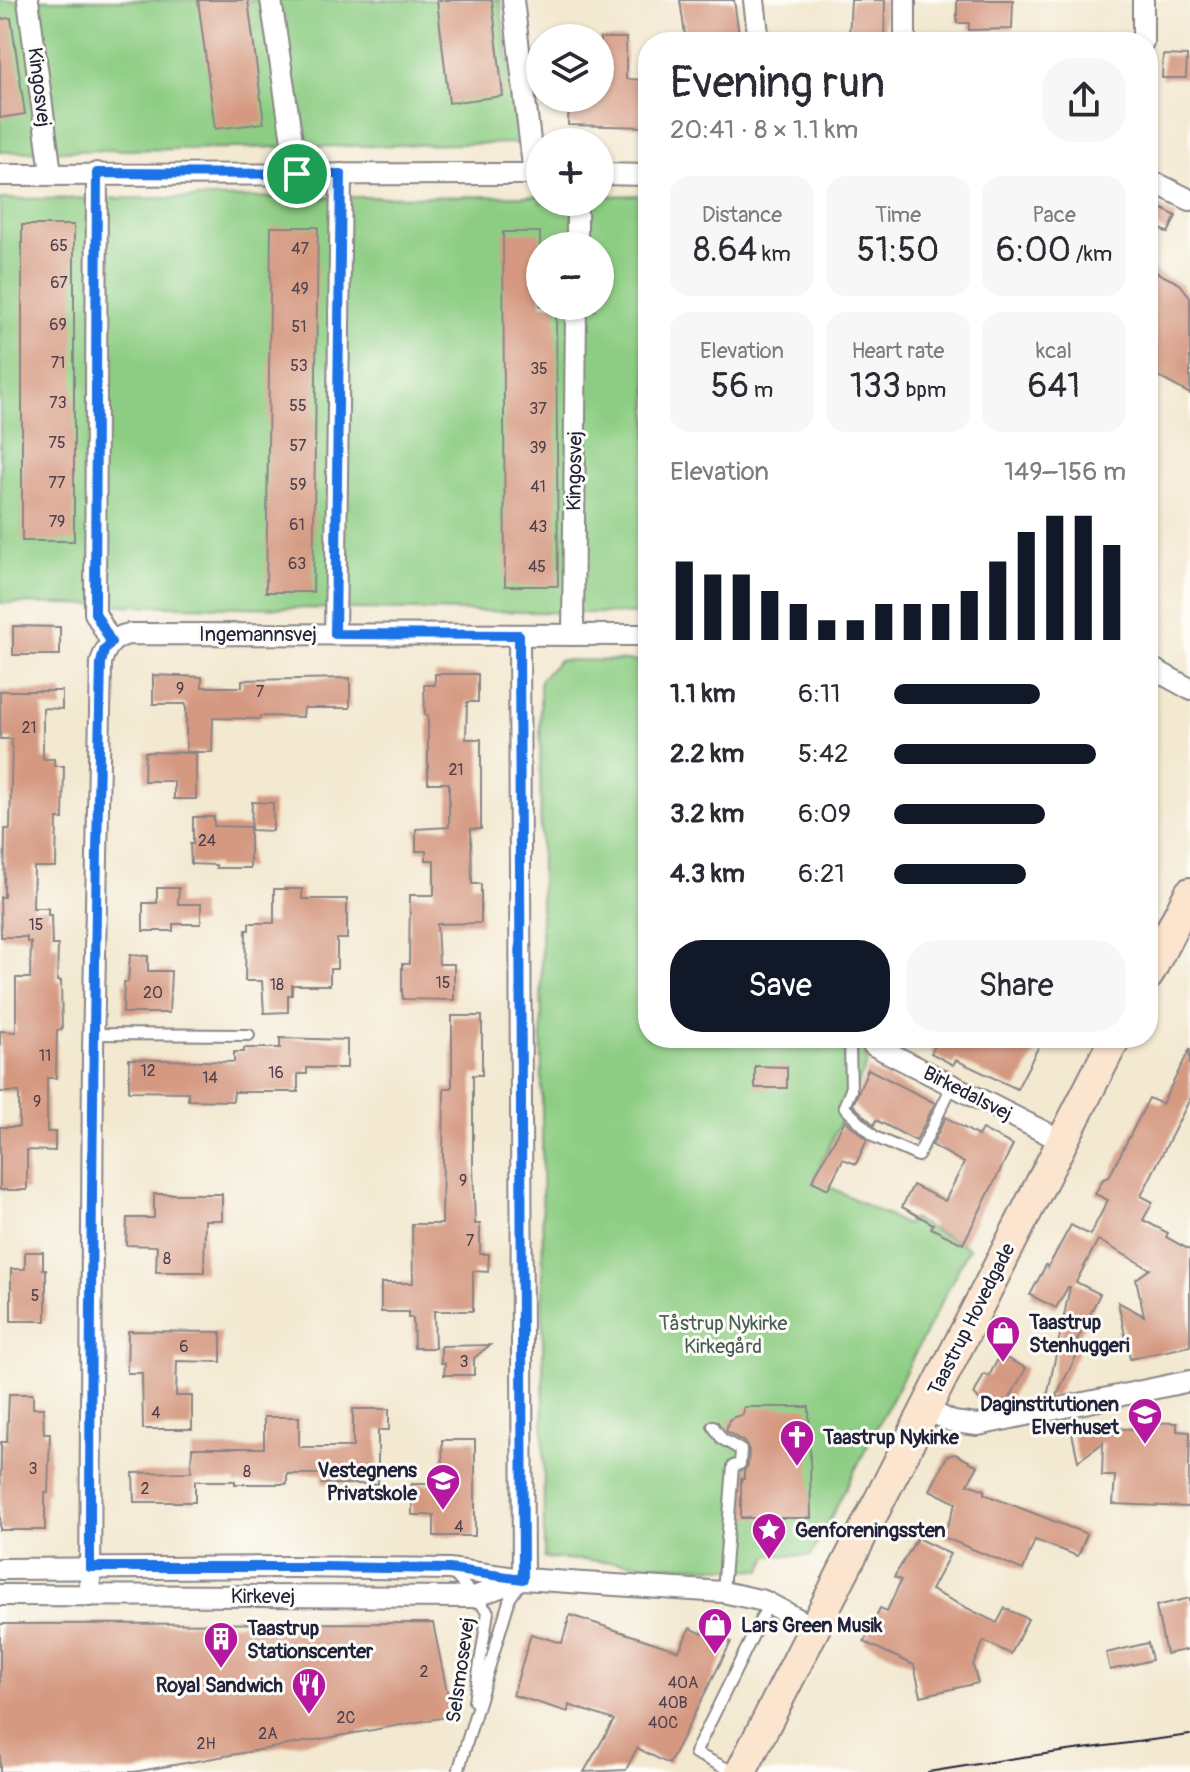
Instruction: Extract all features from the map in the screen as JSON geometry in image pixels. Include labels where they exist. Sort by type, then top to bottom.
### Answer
[{"type":"street","name":"Kingosvej","points":[[28,0],[51,173]]},
{"type":"street","points":[[271,0],[297,174]]},
{"type":"street","points":[[513,0],[531,128]]},
{"type":"street","points":[[754,0],[758,32]]},
{"type":"street","points":[[905,0],[905,32]]},
{"type":"street","points":[[1143,0],[1143,32]]},
{"type":"street","points":[[90,1596],[93,1034],[101,663],[104,651],[111,642],[95,613],[97,173]]},
{"type":"street","points":[[335,634],[341,174]]},
{"type":"street","points":[[0,175],[526,174]]},
{"type":"street","points":[[614,174],[638,175]]},
{"type":"street","points":[[1158,184],[1190,200]]},
{"type":"street","name":"Kingosvej","points":[[573,635],[576,320]]},
{"type":"street","name":"Ingemannsvej","points":[[111,642],[129,634],[638,635]]},
{"type":"street","points":[[519,635],[523,1579]]},
{"type":"street","points":[[1158,671],[1190,689]]},
{"type":"street","points":[[1158,955],[1190,893]]},
{"type":"street","name":"Birkedalsvej","points":[[879,1048],[1062,1141]]},
{"type":"street","name":"Taastrup Hovedgade","points":[[741,1772],[1110,1048]]},
{"type":"street","points":[[925,1409],[953,1422],[978,1425],[1190,1381]]},
{"type":"street","name":"Kirkevej","points":[[0,1569],[449,1569],[523,1579],[723,1592],[764,1601],[815,1628]]},
{"type":"street","name":"Kirkevej","points":[[0,1595],[474,1597],[523,1579]]},
{"type":"lane","points":[[93,1034],[249,1035]]},
{"type":"lane","points":[[850,1048],[851,1090],[844,1106],[875,1137],[918,1156],[953,1084]]},
{"type":"lane","points":[[713,1426],[722,1439],[741,1450],[740,1464],[733,1466],[723,1592]]},
{"type":"lane","name":"Selsmosevej","points":[[449,1569],[488,1612],[467,1742]]},
{"type":"lane","name":"Selsmosevej","points":[[458,1772],[510,1598],[523,1579]]},
{"type":"lane","points":[[734,1772],[695,1753],[765,1611],[764,1601]]},
{"type":"green space","points":[[0,0],[500,0],[519,143],[0,152]]},
{"type":"green space","points":[[638,195],[638,614],[0,603],[0,199],[526,196],[526,216],[614,216],[614,196]]},
{"type":"green space","name":"Tåstrup Nykirke Kirkegård","points":[[559,660],[638,661],[638,1048],[865,1048],[867,1064],[814,1179],[906,1225],[912,1219],[969,1248],[811,1556],[769,1555],[762,1570],[544,1558],[540,680]]},
{"type":"building","points":[[198,0],[248,0],[264,123],[215,129]]},
{"type":"building","points":[[437,0],[492,0],[503,96],[449,103]]},
{"type":"building","points":[[680,0],[734,0],[739,32],[685,32]]},
{"type":"building","points":[[851,0],[885,0],[884,32],[849,32]]},
{"type":"building","points":[[957,0],[1013,0],[1012,29],[969,30],[969,23],[957,23]]},
{"type":"building","points":[[11,18],[25,114],[0,118],[0,19]]},
{"type":"building","points":[[614,38],[626,38],[626,79],[638,80],[638,127],[568,125],[568,112],[614,112]]},
{"type":"building","points":[[1163,55],[1187,56],[1186,78],[1162,78]]},
{"type":"building","points":[[1158,206],[1176,216],[1168,233],[1158,228]]},
{"type":"building","points":[[22,225],[74,225],[74,541],[22,541]]},
{"type":"building","points":[[271,227],[318,227],[313,592],[266,592]]},
{"type":"building","points":[[503,232],[526,232],[526,320],[556,320],[558,586],[505,586]]},
{"type":"building","points":[[1158,273],[1180,284],[1190,297],[1190,394],[1158,376]]},
{"type":"building","points":[[13,626],[60,627],[60,655],[13,655]]},
{"type":"building","points":[[435,674],[478,674],[478,702],[467,702],[466,739],[481,739],[481,829],[471,829],[472,884],[481,884],[481,923],[437,924],[439,964],[454,964],[454,1000],[403,999],[402,964],[409,964],[410,895],[434,895],[434,860],[426,860],[426,851],[416,851],[416,829],[449,827],[449,783],[428,783],[428,715],[425,715],[424,685],[435,685]]},
{"type":"building","points":[[153,675],[202,677],[202,687],[242,687],[242,680],[350,678],[350,708],[304,708],[303,717],[213,718],[212,752],[186,752],[186,704],[153,704]]},
{"type":"building","points":[[0,691],[62,691],[62,709],[43,708],[43,759],[54,759],[54,766],[64,766],[63,819],[57,819],[56,867],[34,867],[33,908],[48,908],[52,945],[58,945],[57,981],[61,981],[62,1030],[57,1030],[56,1078],[47,1078],[47,1132],[55,1132],[55,1151],[27,1150],[27,1190],[0,1190],[0,1127],[19,1127],[19,1092],[0,1092],[0,1031],[16,1032],[16,978],[30,978],[31,942],[27,942],[27,937],[1,937],[0,897],[4,897],[5,829],[10,829],[12,739],[0,739]]},
{"type":"building","points":[[145,752],[196,753],[196,799],[174,799],[174,781],[144,781]]},
{"type":"building","points":[[252,802],[273,803],[273,831],[251,830]]},
{"type":"building","points":[[193,817],[214,817],[214,826],[250,827],[250,868],[191,864]]},
{"type":"building","points":[[157,888],[179,888],[178,904],[201,904],[201,924],[173,924],[173,931],[143,931],[143,903],[157,903]]},
{"type":"building","points":[[274,889],[302,889],[302,899],[347,899],[347,939],[337,939],[337,969],[330,969],[330,985],[292,985],[292,995],[288,995],[288,1012],[264,1013],[262,981],[245,981],[246,930],[249,930],[249,923],[274,923]]},
{"type":"building","points":[[130,955],[148,956],[148,971],[171,971],[169,1013],[123,1013],[124,982],[128,982]]},
{"type":"building","points":[[452,1016],[482,1016],[482,1075],[473,1075],[473,1166],[475,1224],[480,1224],[480,1254],[489,1254],[488,1272],[473,1271],[473,1311],[434,1311],[435,1348],[414,1348],[413,1318],[408,1318],[408,1312],[381,1312],[381,1283],[413,1283],[412,1224],[442,1224],[444,1088],[452,1088]]},
{"type":"building","points":[[280,1038],[347,1040],[347,1068],[307,1068],[307,1074],[298,1074],[298,1092],[234,1092],[233,1101],[188,1100],[188,1092],[129,1091],[129,1059],[234,1062],[234,1052],[244,1052],[244,1048],[280,1048]]},
{"type":"building","points":[[934,1048],[1038,1048],[1017,1089],[956,1060],[953,1065],[931,1053]]},
{"type":"building","points":[[1190,1049],[1190,1099],[1141,1196],[1153,1202],[1143,1220],[1168,1233],[1166,1237],[1190,1250],[1190,1346],[1130,1359],[1118,1302],[1144,1316],[1136,1279],[1150,1269],[1098,1240],[1076,1282],[1100,1294],[1073,1348],[1079,1351],[1056,1396],[1047,1397],[1070,1287],[1056,1308],[1030,1295],[1071,1225],[1090,1235],[1108,1200],[1095,1194],[1103,1179],[1109,1177],[1149,1098],[1162,1104]]},
{"type":"building","points":[[755,1066],[787,1067],[787,1088],[755,1088]]},
{"type":"building","points":[[868,1069],[935,1103],[916,1141],[876,1120],[874,1125],[853,1105]]},
{"type":"building","points":[[946,1117],[978,1136],[982,1129],[1013,1145],[963,1244],[931,1228],[933,1224],[902,1207],[913,1185],[945,1201],[964,1163],[932,1145]]},
{"type":"building","points":[[845,1120],[867,1140],[856,1164],[843,1159],[828,1189],[812,1181]]},
{"type":"building","points":[[154,1194],[222,1194],[222,1220],[205,1220],[204,1272],[156,1272],[157,1246],[126,1245],[127,1218],[154,1218]]},
{"type":"building","points":[[25,1252],[43,1252],[46,1321],[11,1321],[11,1269],[25,1269]]},
{"type":"building","points":[[128,1331],[221,1332],[221,1362],[177,1361],[176,1396],[192,1396],[192,1429],[143,1429],[142,1373],[127,1373]]},
{"type":"building","points":[[490,1345],[474,1358],[474,1375],[444,1375],[441,1346]]},
{"type":"building","points":[[1000,1355],[1026,1368],[1009,1400],[984,1406],[974,1394],[984,1374],[989,1376]]},
{"type":"building","points":[[9,1394],[33,1394],[33,1408],[43,1408],[44,1433],[50,1433],[45,1530],[0,1530],[1,1442],[7,1442]]},
{"type":"building","name":"Taastrup Nykirke","points":[[744,1407],[809,1407],[811,1518],[741,1518],[741,1479],[744,1479],[748,1465],[749,1450],[744,1442],[726,1431],[729,1420],[743,1415]]},
{"type":"building","points":[[353,1409],[389,1409],[389,1430],[378,1430],[378,1484],[322,1484],[322,1474],[287,1474],[287,1484],[195,1481],[195,1502],[134,1502],[133,1473],[191,1472],[192,1448],[264,1448],[264,1417],[299,1417],[299,1447],[353,1447]]},
{"type":"building","points":[[1132,1422],[1177,1423],[1177,1431],[1190,1432],[1188,1507],[1113,1504],[1115,1476],[1102,1476],[1103,1443],[1078,1461],[1072,1433],[1095,1428],[1132,1429]]},
{"type":"building","points":[[442,1440],[475,1440],[475,1536],[434,1536],[434,1515],[412,1515],[412,1484],[434,1484],[434,1472],[443,1472]]},
{"type":"building","points":[[955,1454],[978,1466],[968,1484],[985,1490],[984,1494],[1087,1534],[1078,1556],[1035,1540],[1023,1570],[943,1537],[956,1503],[930,1490],[947,1456]]},
{"type":"building","points":[[917,1538],[950,1554],[931,1590],[997,1623],[1005,1608],[1028,1619],[1011,1654],[984,1641],[973,1665],[978,1683],[921,1696],[914,1665],[864,1642],[880,1608],[887,1611],[901,1580],[894,1577]]},
{"type":"building","points":[[1190,1598],[1190,1649],[1166,1654],[1156,1606]]},
{"type":"building","points":[[570,1615],[679,1651],[690,1628],[703,1634],[706,1629],[731,1642],[669,1764],[637,1748],[626,1770],[584,1772],[614,1720],[569,1705],[568,1712],[513,1695],[531,1634],[562,1643]]},
{"type":"building","name":"Taastrup Stationscenter","points":[[433,1623],[452,1716],[134,1772],[0,1772],[0,1624]]},
{"type":"building","points":[[1148,1643],[1152,1660],[1110,1670],[1106,1653]]},
{"type":"tram line","points":[[928,1772],[1190,1735]]},
{"type":"place","name":"Taastrup Stenhuggeri","points":[[1003,1364]]},
{"type":"place","name":"Daginstitutionen Elverhuset","points":[[1145,1446]]},
{"type":"place","name":"Taastrup Nykirke","points":[[797,1468]]},
{"type":"place","name":"Vestegnens Privatskole","points":[[443,1512]]},
{"type":"place","name":"Genforeningssten","points":[[769,1561]]},
{"type":"place","name":"Lars Green Musik","points":[[715,1656]]},
{"type":"place","name":"Taastrup Stationscenter","points":[[221,1670]]},
{"type":"place","name":"Royal Sandwich","points":[[309,1716]]},
{"type":"route","points":[[97,173],[297,174],[341,174],[335,634],[519,635],[523,1579],[449,1569],[90,1567],[93,1051],[99,743],[101,663],[104,651],[111,642],[95,613],[97,173]]}]
